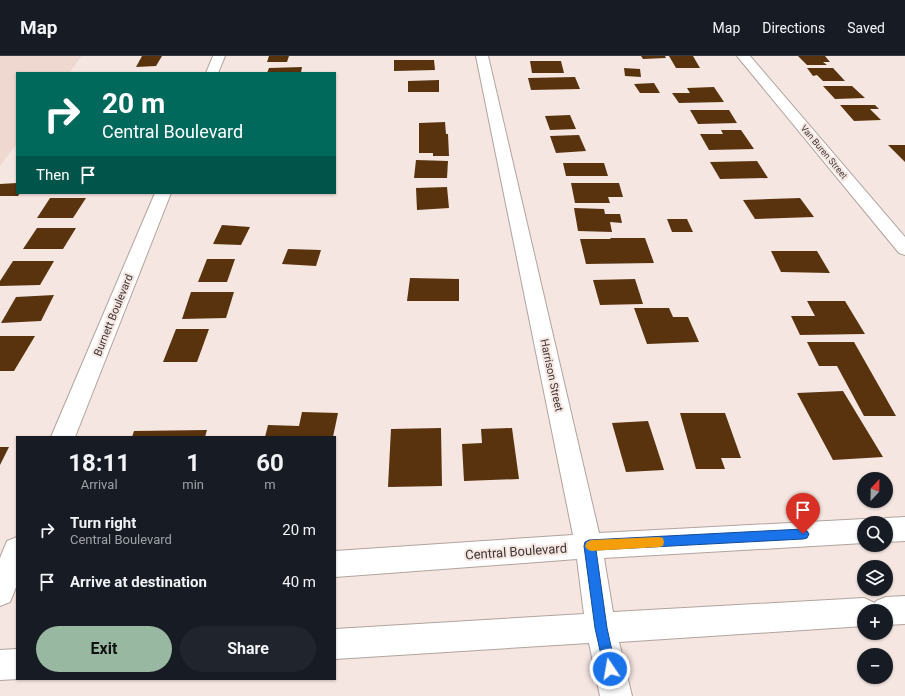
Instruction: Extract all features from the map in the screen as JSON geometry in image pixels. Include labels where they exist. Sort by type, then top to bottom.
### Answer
[{"type":"street","points":[[212,72],[219,56]]},
{"type":"street","name":"Harrison Street","points":[[482,56],[589,546],[601,628],[616,696]]},
{"type":"street","name":"Van Buren Street","points":[[743,56],[905,249]]},
{"type":"street","name":"Burnett Boulevard","points":[[63,436],[163,194]]},
{"type":"street","points":[[893,530],[905,529]]},
{"type":"street","name":"Central Boulevard","points":[[336,564],[589,546],[857,531]]},
{"type":"street","points":[[5,588],[16,553]]},
{"type":"street","points":[[893,611],[905,610]]},
{"type":"street","points":[[336,644],[857,612]]},
{"type":"street","points":[[0,665],[16,664]]},
{"type":"shaded area","points":[[0,56],[82,56],[70,72],[16,72],[16,144],[0,166]]},
{"type":"building","points":[[142,56],[162,56],[156,66],[136,67]]},
{"type":"building","points":[[269,56],[289,56],[287,62],[267,62]]},
{"type":"building","points":[[641,56],[665,56],[666,58],[643,59]]},
{"type":"building","points":[[669,56],[693,56],[700,68],[676,68]]},
{"type":"building","points":[[798,56],[825,56],[830,62],[823,62],[827,65],[807,65]]},
{"type":"building","points":[[394,60],[434,60],[435,70],[394,71]]},
{"type":"building","points":[[530,61],[561,61],[564,73],[532,73]]},
{"type":"building","points":[[302,67],[301,72],[267,72],[269,68]]},
{"type":"building","points":[[624,68],[640,69],[641,77],[625,76]]},
{"type":"building","points":[[807,68],[833,68],[845,81],[823,81],[817,75],[813,76]]},
{"type":"building","points":[[575,77],[580,89],[531,90],[528,78]]},
{"type":"building","points":[[439,80],[439,92],[408,92],[408,81]]},
{"type":"building","points":[[654,83],[660,93],[640,93],[634,84]]},
{"type":"building","points":[[823,86],[852,86],[865,98],[835,99]]},
{"type":"building","points":[[714,87],[724,102],[679,103],[672,93],[690,93],[687,88]]},
{"type":"building","points":[[840,105],[875,105],[879,109],[870,109],[881,120],[854,121]]},
{"type":"building","points":[[690,110],[729,110],[737,123],[698,124]]},
{"type":"building","points":[[570,115],[576,129],[550,130],[545,116]]},
{"type":"building","points":[[445,122],[446,134],[448,134],[449,156],[433,156],[433,153],[419,153],[419,123]]},
{"type":"building","points":[[721,130],[741,130],[754,149],[709,150],[700,134],[723,134]]},
{"type":"building","points":[[579,135],[586,151],[556,153],[550,136]]},
{"type":"building","points":[[888,145],[905,145],[905,162]]},
{"type":"building","points":[[416,160],[448,161],[447,178],[414,178]]},
{"type":"building","points":[[757,161],[768,178],[720,179],[710,162]]},
{"type":"building","points":[[563,163],[604,163],[608,176],[566,176]]},
{"type":"building","points":[[16,183],[16,194],[19,194],[18,196],[0,196],[0,184]]},
{"type":"building","points":[[571,183],[619,183],[623,197],[608,197],[610,203],[575,203]]},
{"type":"building","points":[[447,187],[449,208],[417,210],[416,188]]},
{"type":"building","points":[[50,198],[86,198],[73,218],[37,218]]},
{"type":"building","points":[[800,198],[814,217],[755,219],[743,200]]},
{"type":"building","points":[[574,208],[604,209],[605,214],[620,214],[622,223],[610,222],[612,232],[578,231]]},
{"type":"building","points":[[667,219],[687,219],[693,232],[672,232]]},
{"type":"building","points":[[222,225],[250,227],[241,245],[213,244]]},
{"type":"building","points":[[37,228],[76,228],[63,249],[23,249]]},
{"type":"building","points":[[610,238],[645,238],[654,263],[586,264],[580,239],[611,239]]},
{"type":"building","points":[[288,249],[321,250],[316,266],[282,264]]},
{"type":"building","points":[[771,251],[817,251],[830,273],[781,272]]},
{"type":"building","points":[[207,259],[235,259],[227,282],[198,282]]},
{"type":"building","points":[[13,261],[54,261],[40,285],[0,286],[0,281]]},
{"type":"building","points":[[410,278],[459,279],[459,301],[407,301]]},
{"type":"building","points":[[635,279],[643,304],[600,305],[593,280]]},
{"type":"building","points":[[191,292],[234,292],[226,318],[182,319]]},
{"type":"building","points":[[54,295],[41,321],[1,323],[16,297]]},
{"type":"building","points":[[807,301],[845,301],[865,334],[800,335],[791,316],[815,316]]},
{"type":"building","points":[[634,308],[669,308],[673,317],[688,317],[699,342],[647,344]]},
{"type":"building","points":[[176,329],[209,329],[197,362],[163,362]]},
{"type":"building","points":[[0,336],[35,336],[14,371],[0,371]]},
{"type":"building","points":[[807,342],[854,342],[896,416],[864,416],[837,366],[819,366]]},
{"type":"building","points":[[843,391],[883,457],[833,460],[797,393]]},
{"type":"building","points":[[302,412],[338,413],[333,436],[265,436],[268,425],[299,426]]},
{"type":"building","points":[[680,413],[725,413],[741,458],[721,458],[725,469],[696,469]]},
{"type":"building","points":[[648,421],[664,470],[626,472],[612,423]]},
{"type":"building","points":[[441,428],[442,486],[388,487],[391,429]]},
{"type":"building","points":[[512,428],[519,479],[464,481],[462,444],[482,443],[481,429]]},
{"type":"building","points":[[207,430],[205,436],[132,436],[134,431]]},
{"type":"building","points":[[0,447],[9,447],[0,465]]},
{"type":"slow traffic","points":[[591,546],[659,542]]},
{"type":"route","points":[[610,669],[601,628],[589,546],[803,534]]}]
